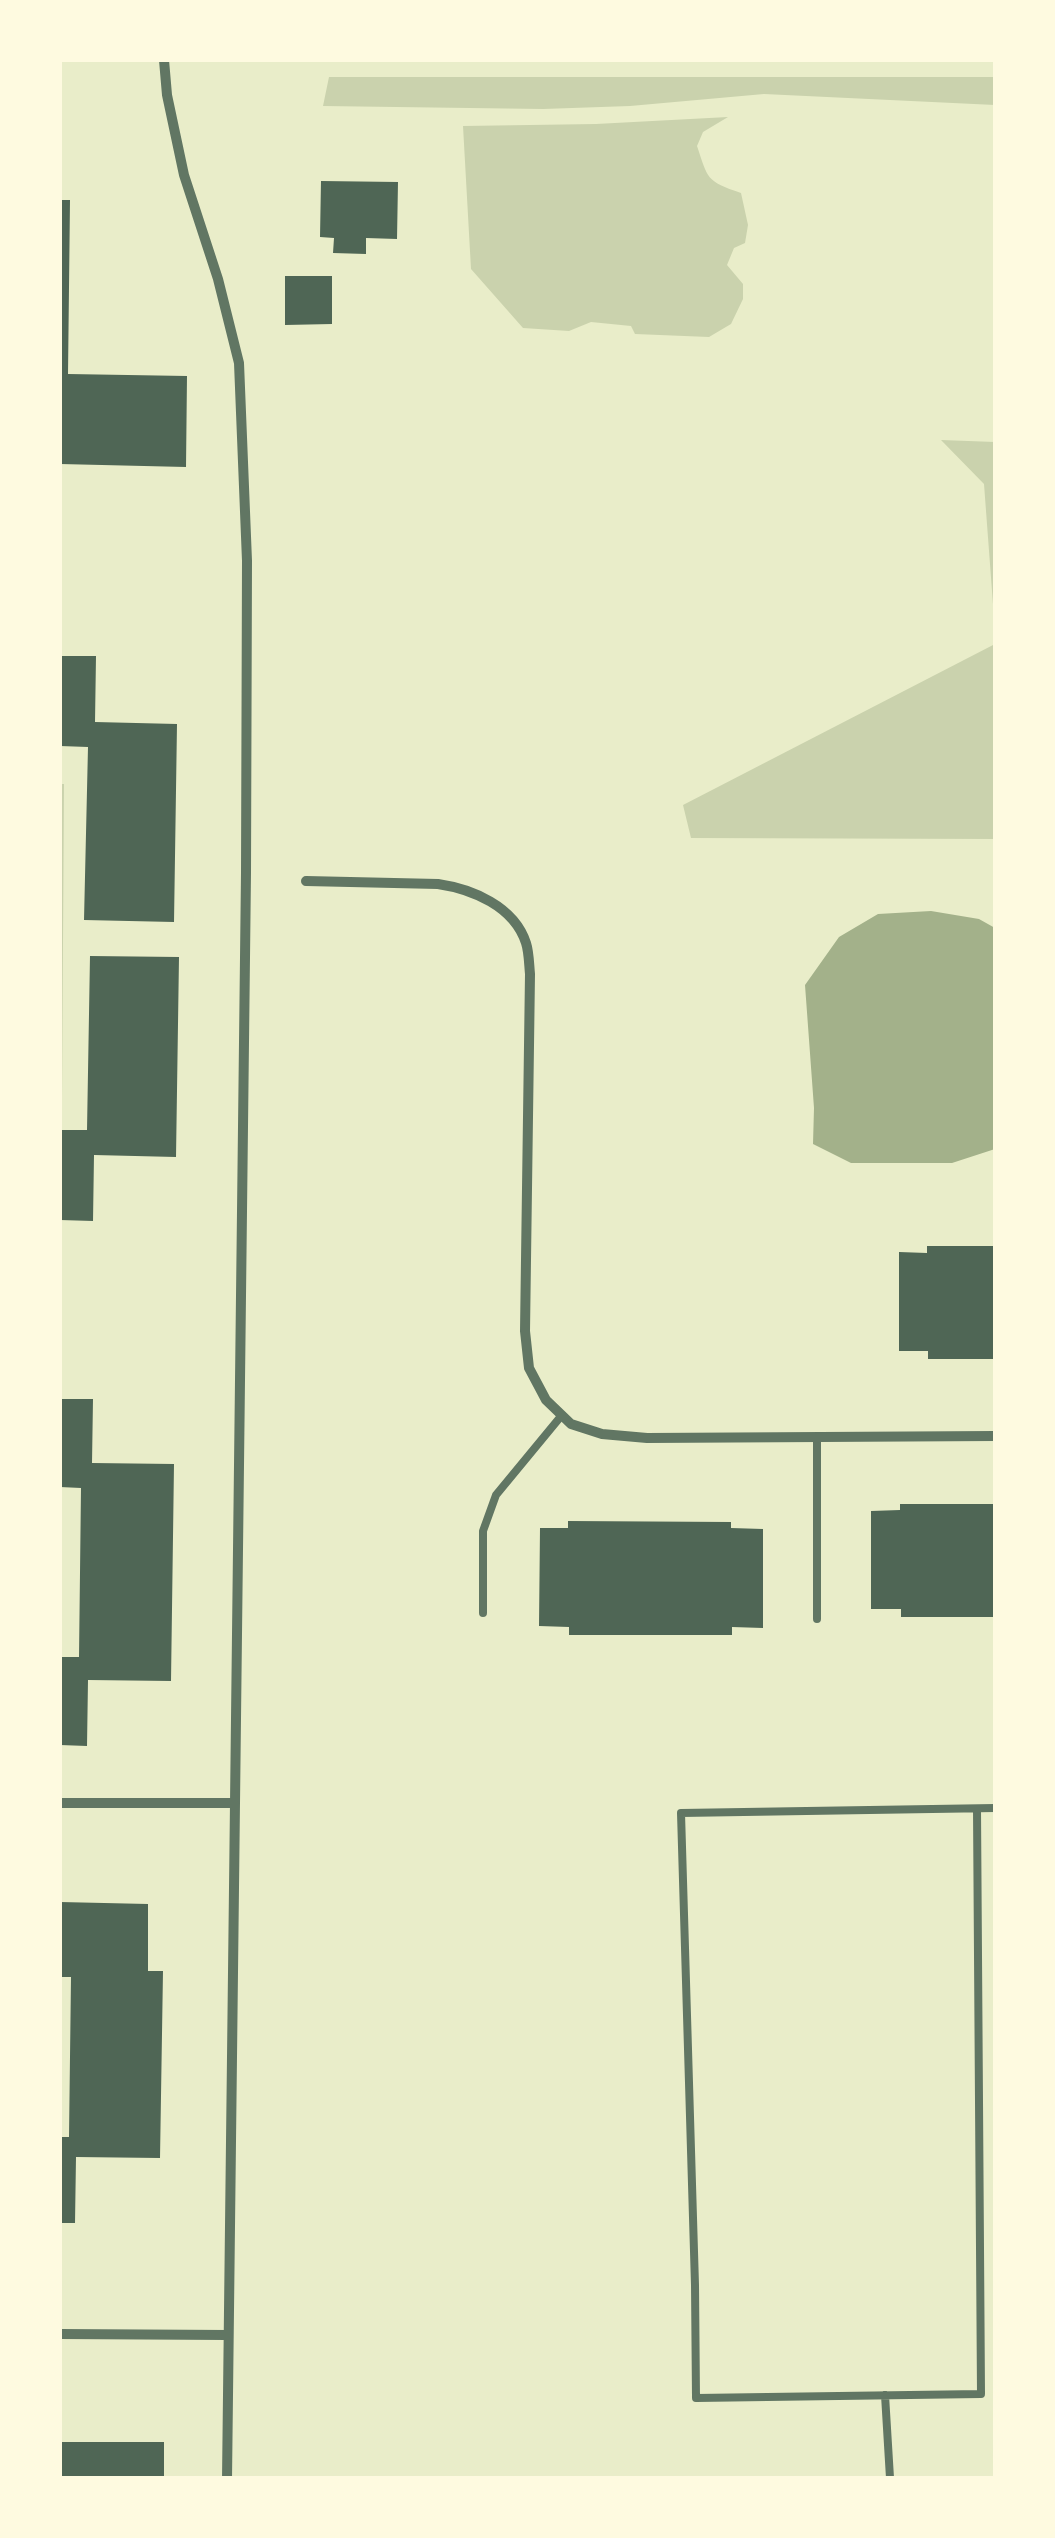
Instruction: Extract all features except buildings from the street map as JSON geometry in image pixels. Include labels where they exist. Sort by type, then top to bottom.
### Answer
[{"type":"street","points":[[164,60],[184,176],[218,279],[239,363],[247,561],[227,2478]]},
{"type":"street","points":[[306,880],[459,887],[494,902],[514,922],[526,942],[530,974],[525,1331],[530,1368],[546,1400],[572,1424],[602,1434],[647,1438],[995,1436]]},
{"type":"street","points":[[60,1803],[235,1803]]},
{"type":"street","points":[[60,2334],[227,2335]]},
{"type":"lane","points":[[484,1613],[483,1531],[496,1496],[562,1415]]},
{"type":"lane","points":[[816,1437],[817,1619]]},
{"type":"lane","points":[[977,1809],[981,2394],[696,2398],[681,1813],[995,1808]]},
{"type":"lane","points":[[885,2395],[890,2478]]},
{"type":"shaded area","points":[[329,77],[995,77],[995,105],[764,94],[543,109],[323,106]]},
{"type":"shaded area","points":[[728,117],[703,132],[697,146],[710,177],[741,193],[748,225],[745,243],[734,248],[727,265],[743,284],[743,299],[731,324],[709,337],[635,334],[631,326],[591,322],[569,331],[523,328],[471,269],[463,126]]},
{"type":"shaded area","points":[[941,440],[995,442],[995,631],[984,484]]},
{"type":"shaded area","points":[[995,644],[995,839],[691,838],[683,805]]},
{"type":"shaded area","points":[[60,784],[64,784],[62,1097],[60,1097]]},
{"type":"shaded area","points":[[931,911],[979,919],[995,928],[995,1149],[952,1163],[851,1163],[813,1144],[805,985],[839,937],[878,914]]}]
